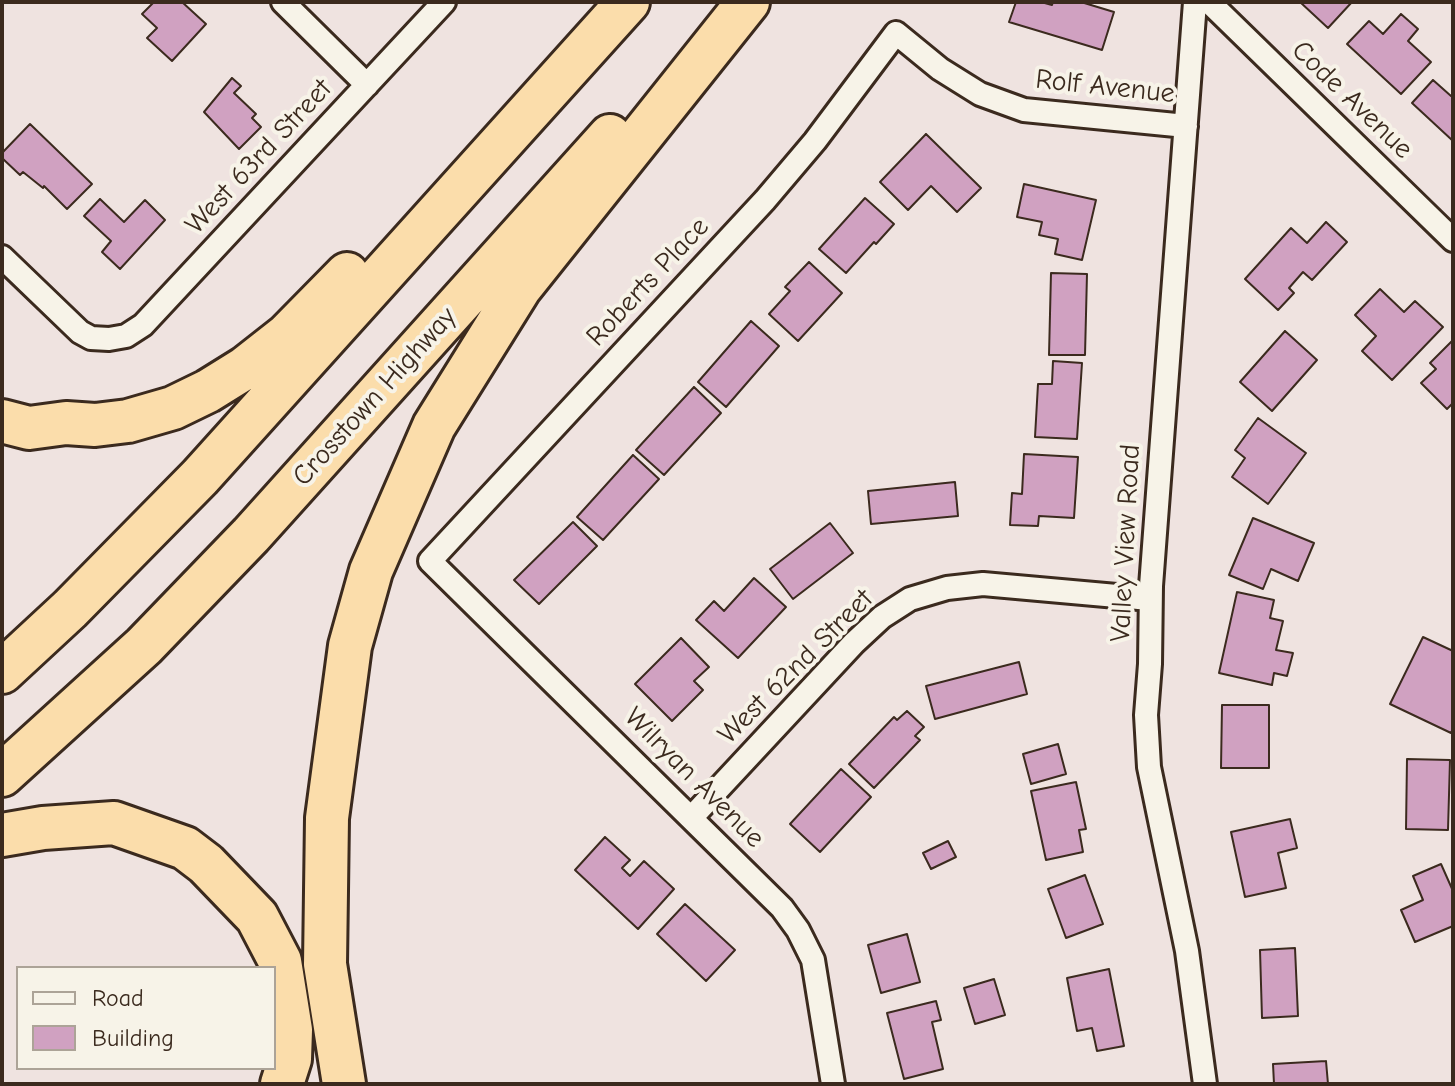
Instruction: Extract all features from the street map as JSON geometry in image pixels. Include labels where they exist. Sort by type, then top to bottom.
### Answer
[{"type":"highway","points":[[2,672],[70,609],[200,477],[628,2]]},
{"type":"highway","name":"Crosstown Highway","points":[[2,775],[144,646],[251,535],[730,2]]},
{"type":"highway","points":[[344,1084],[325,964],[327,818],[350,646],[371,571],[434,426],[520,288],[748,2]]},
{"type":"highway","points":[[2,421],[29,428],[128,421],[173,408],[208,391],[245,368],[287,335],[341,280],[530,111]]},
{"type":"highway","points":[[2,835],[43,828],[114,823],[185,848],[206,864],[257,917],[280,961],[291,1030],[290,1059],[282,1084]]},
{"type":"street","points":[[283,2],[367,85]]},
{"type":"street","name":"West 63rd Street","points":[[2,257],[80,332],[91,338],[126,336],[143,325],[444,2]]},
{"type":"street","name":"Valley View Road","points":[[1195,2],[1150,599],[1146,715],[1149,767],[1187,951],[1205,1084]]},
{"type":"street","name":"Code Avenue","points":[[1209,2],[1453,240]]},
{"type":"street","name":"Rolf Avenue","points":[[896,33],[940,69],[980,94],[1024,110],[1186,126]]},
{"type":"street","name":"Roberts Place","points":[[430,561],[765,200],[815,141],[896,33]]},
{"type":"street","name":"Wilryan Avenue","points":[[430,561],[782,908],[798,930],[813,960],[833,1084]]},
{"type":"street","name":"West 62nd Street","points":[[692,817],[854,643],[882,617],[910,599],[947,588],[983,584],[1150,599]]},
{"type":"building","points":[[154,2],[182,2],[206,24],[172,61],[147,38],[157,28],[142,14]]},
{"type":"building","points":[[1016,2],[1052,5],[1053,2],[1081,2],[1114,12],[1102,50],[1009,22]]},
{"type":"building","points":[[1300,2],[1352,2],[1328,28]]},
{"type":"building","points":[[1401,14],[1418,29],[1408,41],[1431,62],[1401,94],[1347,44],[1369,21],[1383,34]]},
{"type":"building","points":[[232,78],[241,86],[234,93],[256,114],[252,118],[261,127],[239,149],[204,112]]},
{"type":"building","points":[[1433,80],[1451,96],[1453,94],[1453,141],[1412,103]]},
{"type":"building","points":[[30,124],[92,184],[67,209],[44,186],[23,172],[20,175],[2,158],[2,153]]},
{"type":"building","points":[[926,134],[981,188],[957,212],[931,186],[908,210],[880,182]]},
{"type":"building","points":[[1024,184],[1096,200],[1082,260],[1055,254],[1058,239],[1039,235],[1042,222],[1017,217]]},
{"type":"building","points":[[865,198],[894,224],[846,273],[819,249]]},
{"type":"building","points":[[100,199],[124,222],[145,200],[165,220],[120,269],[102,252],[111,241],[84,216]]},
{"type":"building","points":[[1326,222],[1347,242],[1312,280],[1303,272],[1289,288],[1294,293],[1278,310],[1245,279],[1291,228],[1307,243]]},
{"type":"building","points":[[809,262],[842,293],[798,341],[769,314],[790,291],[785,287]]},
{"type":"building","points":[[1051,273],[1087,274],[1085,355],[1049,355]]},
{"type":"building","points":[[1380,289],[1404,312],[1415,301],[1443,327],[1392,380],[1362,351],[1376,336],[1355,315]]},
{"type":"building","points":[[751,321],[779,346],[726,407],[698,382]]},
{"type":"building","points":[[1285,331],[1317,360],[1272,411],[1240,382]]},
{"type":"building","points":[[1453,340],[1453,403],[1447,409],[1421,383],[1436,369],[1430,363]]},
{"type":"building","points":[[1053,361],[1082,363],[1077,439],[1035,437],[1038,384],[1052,384]]},
{"type":"building","points":[[694,387],[721,413],[664,475],[636,450]]},
{"type":"building","points":[[1258,418],[1306,453],[1268,504],[1232,477],[1245,458],[1235,450]]},
{"type":"building","points":[[1024,454],[1078,457],[1074,518],[1039,516],[1038,526],[1010,525],[1012,493],[1022,494]]},
{"type":"building","points":[[633,455],[659,479],[603,540],[577,517]]},
{"type":"building","points":[[955,482],[958,516],[871,524],[868,491]]},
{"type":"building","points":[[1253,518],[1314,543],[1298,581],[1271,569],[1263,589],[1229,575]]},
{"type":"building","points":[[573,522],[597,546],[539,604],[514,580]]},
{"type":"building","points":[[830,523],[853,553],[793,599],[770,569]]},
{"type":"building","points":[[754,578],[786,607],[738,658],[696,620],[714,601],[724,611]]},
{"type":"building","points":[[1237,592],[1274,600],[1270,618],[1283,621],[1276,650],[1293,653],[1287,676],[1274,673],[1272,685],[1219,673]]},
{"type":"building","points":[[1423,637],[1453,651],[1451,733],[1390,704]]},
{"type":"building","points":[[681,638],[709,667],[694,681],[703,690],[672,721],[635,684]]},
{"type":"building","points":[[1019,662],[1027,694],[935,719],[926,686]]},
{"type":"building","points":[[1222,705],[1269,705],[1269,768],[1221,768]]},
{"type":"building","points":[[907,711],[924,727],[915,736],[920,740],[874,788],[849,764],[894,717],[897,720]]},
{"type":"building","points":[[1058,744],[1066,774],[1031,784],[1023,754]]},
{"type":"building","points":[[1407,759],[1450,760],[1448,830],[1406,829]]},
{"type":"building","points":[[841,769],[871,797],[820,852],[790,824]]},
{"type":"building","points":[[1076,782],[1086,829],[1079,830],[1083,852],[1046,860],[1031,791]]},
{"type":"building","points":[[1290,819],[1297,848],[1278,853],[1286,888],[1245,897],[1231,832]]},
{"type":"building","points":[[605,837],[630,860],[622,868],[630,876],[644,861],[674,889],[638,929],[575,870]]},
{"type":"building","points":[[948,841],[956,857],[931,869],[923,853]]},
{"type":"building","points":[[1441,864],[1453,891],[1453,926],[1415,942],[1401,910],[1423,900],[1413,876]]},
{"type":"building","points":[[1085,875],[1103,924],[1066,938],[1048,889]]},
{"type":"building","points":[[685,904],[735,950],[706,981],[657,934]]},
{"type":"building","points":[[907,934],[920,982],[881,993],[868,945]]},
{"type":"building","points":[[1295,948],[1298,1016],[1262,1018],[1260,950]]},
{"type":"building","points":[[1109,969],[1124,1046],[1097,1051],[1092,1028],[1077,1031],[1067,978]]},
{"type":"building","points":[[994,979],[1005,1015],[975,1024],[964,988]]},
{"type":"building","points":[[936,1001],[941,1020],[932,1022],[943,1069],[904,1079],[887,1013]]},
{"type":"building","points":[[1326,1061],[1328,1084],[1274,1084],[1273,1064]]}]
